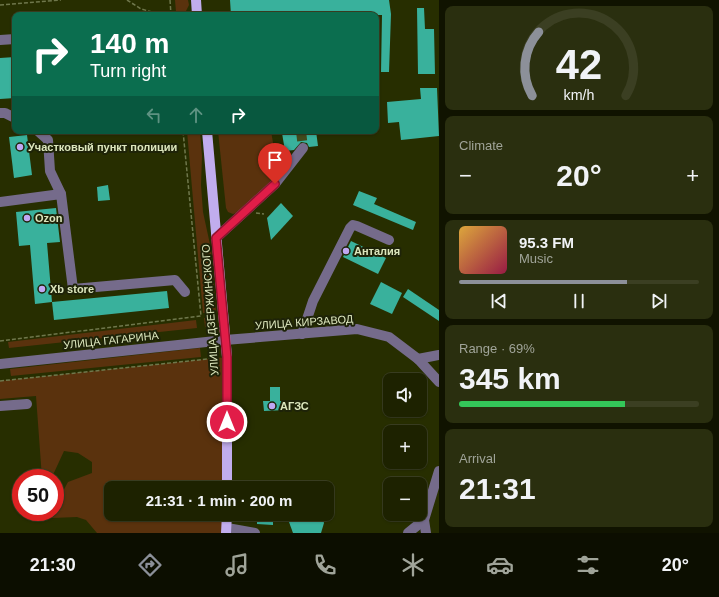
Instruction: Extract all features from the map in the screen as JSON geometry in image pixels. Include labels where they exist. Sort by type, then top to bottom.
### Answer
[{"type":"main road","points":[[196,0],[197,12]]},
{"type":"main road","name":"УЛИЦА ДЗЕРЖИНСКОГО","points":[[207,134],[227,357],[227,481]]},
{"type":"street","points":[[0,40],[12,39]]},
{"type":"street","points":[[0,113],[5,113],[12,116]]},
{"type":"street","points":[[41,134],[48,140],[50,171],[61,194],[73,289],[175,280],[185,292]]},
{"type":"street","points":[[216,238],[275,184],[303,148]]},
{"type":"street","points":[[0,202],[61,194]]},
{"type":"street","points":[[302,334],[313,301],[350,228],[353,225],[357,226],[389,240]]},
{"type":"street","name":"УЛИЦА КИРЗАВОД","points":[[225,340],[357,329],[389,336],[418,359],[439,382]]},
{"type":"street","name":"УЛИЦА ГАГАРИНА","points":[[0,364],[225,340]]},
{"type":"street","points":[[418,359],[439,356]]},
{"type":"street","points":[[0,406],[27,404]]},
{"type":"street","points":[[427,510],[439,471]]},
{"type":"street","points":[[408,533],[423,521]]},
{"type":"street","points":[[424,521],[426,533]]},
{"type":"street","points":[[227,531],[255,533]]},
{"type":"path","points":[[0,5],[61,0]]},
{"type":"path","points":[[127,0],[141,10],[150,12]]},
{"type":"path","points":[[170,0],[171,12]]},
{"type":"path","points":[[0,341],[201,316],[183,134]]},
{"type":"path","points":[[0,381],[221,358]]},
{"type":"shaded area","points":[[175,0],[188,0],[189,5],[186,11],[176,12]]},
{"type":"shaded area","points":[[187,134],[200,134],[203,212],[211,249],[216,312],[203,313]]},
{"type":"shaded area","points":[[218,134],[272,134],[278,172],[275,177],[239,212],[233,214],[228,212],[226,208]]},
{"type":"shaded area","points":[[215,317],[211,325],[205,327],[204,318]]},
{"type":"shaded area","points":[[196,320],[197,328],[9,348],[8,342]]},
{"type":"shaded area","points":[[200,348],[201,357],[11,376],[10,369]]},
{"type":"shaded area","points":[[227,357],[227,481],[104,481],[104,521],[227,521],[226,533],[97,533],[86,520],[77,517],[64,518],[64,489],[68,482],[92,473],[92,462],[78,453],[64,451],[56,469],[41,469],[36,396],[0,399],[0,381]]},
{"type":"building","points":[[230,0],[389,0],[391,14],[389,72],[381,72],[382,15],[379,15],[379,12],[231,12]]},
{"type":"building","points":[[417,8],[424,8],[425,29],[434,29],[435,74],[418,74]]},
{"type":"building","points":[[12,57],[12,98],[0,99],[0,58]]},
{"type":"building","points":[[420,88],[437,88],[439,136],[401,140],[399,122],[388,123],[387,102],[421,99]]},
{"type":"building","points":[[282,134],[316,134],[318,146],[309,147],[307,143],[301,142],[294,150],[285,151]]},
{"type":"building","name":"Участковый пункт полиции","points":[[27,135],[32,175],[14,178],[9,137]]},
{"type":"building","points":[[108,185],[110,200],[98,201],[97,187]]},
{"type":"building","points":[[359,191],[377,198],[374,204],[416,222],[413,230],[353,205]]},
{"type":"building","points":[[281,203],[293,216],[271,240],[267,218]]},
{"type":"building","points":[[56,208],[60,242],[47,243],[52,302],[35,304],[30,245],[19,246],[16,212]]},
{"type":"building","points":[[351,241],[386,258],[378,274],[343,257]]},
{"type":"building","points":[[381,282],[402,293],[392,314],[370,304]]},
{"type":"building","points":[[408,289],[439,310],[439,321],[403,297]]},
{"type":"building","points":[[167,291],[169,308],[54,320],[52,302]]},
{"type":"building","points":[[270,387],[280,387],[280,401],[285,401],[286,410],[264,411],[263,401],[270,401]]},
{"type":"building","points":[[257,521],[273,521],[273,525],[257,524]]},
{"type":"building","points":[[324,521],[324,523],[321,533],[293,533],[289,522]]},
{"type":"tunnel","points":[[301,134],[303,148]]},
{"type":"place","name":"Участковый пункт полиции","points":[[20,147]]},
{"type":"place","name":"Ozon","points":[[27,218]]},
{"type":"place","name":"Анталия","points":[[346,251]]},
{"type":"place","name":"Xb store","points":[[42,289]]},
{"type":"place","name":"АГЗС","points":[[272,406]]},
{"type":"route","points":[[227,422],[227,357],[216,238],[275,184]]}]
